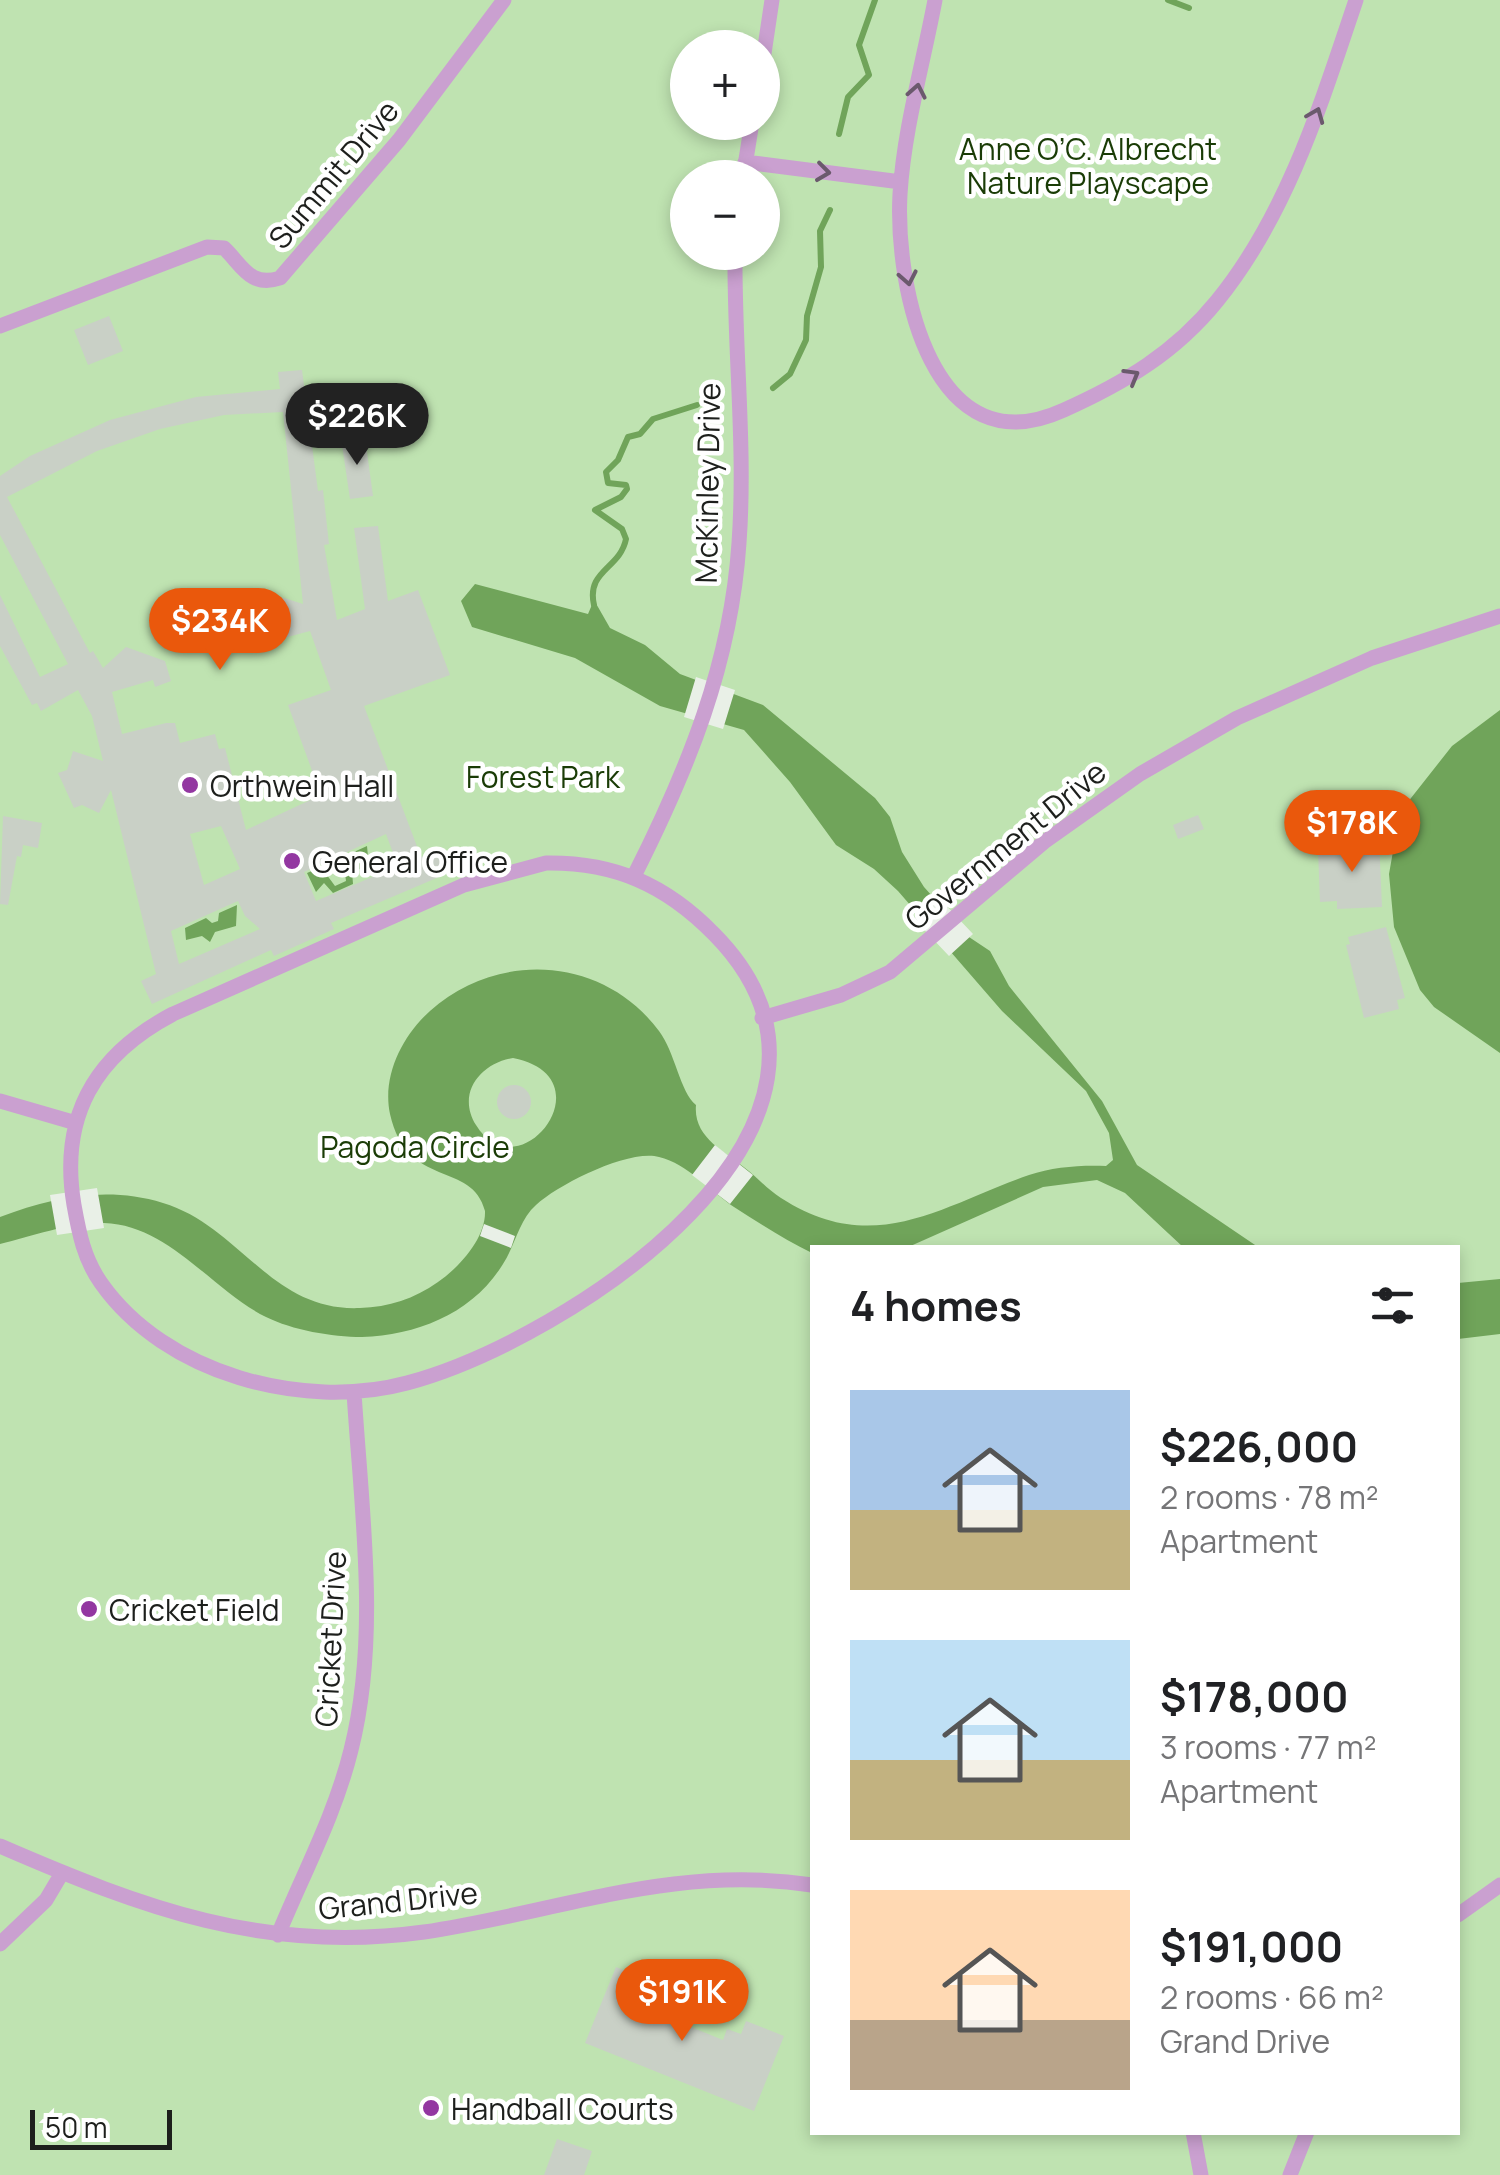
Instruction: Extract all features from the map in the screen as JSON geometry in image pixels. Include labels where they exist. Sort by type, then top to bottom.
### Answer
[{"type":"street","name":"Summit Drive","points":[[0,326],[207,247],[224,248],[240,268],[257,280],[280,278],[399,140],[504,0]]},
{"type":"street","points":[[767,30],[772,0]]},
{"type":"street","points":[[935,0],[901,182],[900,222],[908,279],[926,350],[944,383],[966,406],[993,420],[1022,425],[1056,414],[1145,369],[1191,330],[1233,280],[1297,161],[1356,0]]},
{"type":"street","points":[[780,173],[901,182]]},
{"type":"street","name":"McKinley Drive","points":[[634,876],[680,785],[703,725],[730,617],[739,542],[735,270]]},
{"type":"street","name":"Government Drive","points":[[762,1018],[868,985],[930,938],[1032,850],[1101,800],[1222,726],[1372,658],[1500,616]]},
{"type":"street","points":[[546,863],[591,865],[634,876],[680,902],[724,944],[762,1018],[766,1087],[756,1121],[734,1160],[710,1189],[638,1263],[554,1320],[435,1375],[354,1392],[268,1384],[192,1357],[148,1330],[113,1298],[90,1266],[80,1238],[71,1186],[76,1124],[97,1076],[138,1034],[492,875],[546,863]]},
{"type":"street","points":[[0,1101],[76,1124]]},
{"type":"street","name":"Cricket Drive","points":[[278,1935],[328,1821],[358,1714],[364,1603],[354,1392]]},
{"type":"street","name":"Grand Drive","points":[[0,1846],[190,1920],[278,1935],[368,1938],[422,1932],[681,1880],[740,1878],[810,1885]]},
{"type":"street","points":[[0,1944],[46,1900],[62,1873]]},
{"type":"street","points":[[1460,1914],[1500,1884]]},
{"type":"street","points":[[1194,2135],[1202,2175]]},
{"type":"street","points":[[1290,2175],[1306,2135]]},
{"type":"green space","name":"Forest Park","points":[[0,0],[1500,0],[1500,2175],[0,2175]]},
{"type":"shaded area","points":[[475,584],[588,614],[594,600],[610,628],[645,645],[680,674],[763,705],[875,798],[890,817],[902,852],[924,887],[969,937],[990,951],[1009,986],[1102,1101],[1137,1165],[1255,1245],[1181,1245],[1125,1193],[1097,1180],[1043,1187],[913,1245],[810,1245],[810,1252],[734,1207],[680,1166],[646,1156],[595,1170],[536,1205],[491,1281],[460,1308],[403,1332],[362,1337],[312,1332],[266,1317],[170,1247],[127,1227],[104,1223],[78,1225],[0,1244],[0,1217],[61,1199],[122,1195],[163,1203],[190,1214],[279,1283],[302,1297],[329,1306],[381,1306],[420,1293],[447,1275],[471,1250],[485,1211],[478,1195],[467,1185],[424,1165],[398,1138],[388,1100],[392,1071],[411,1032],[430,1011],[457,991],[487,978],[518,971],[549,970],[580,976],[609,988],[636,1006],[665,1040],[696,1105],[699,1126],[705,1135],[776,1195],[815,1216],[847,1224],[907,1221],[1038,1172],[1106,1166],[1113,1160],[1109,1133],[1086,1091],[1002,1011],[898,891],[874,869],[836,845],[790,782],[744,730],[660,706],[575,658],[472,627],[461,601]],"holes":[[[513,1058],[541,1069],[554,1086],[555,1106],[547,1125],[532,1140],[514,1147],[494,1143],[476,1125],[471,1113],[470,1091],[475,1081],[501,1061]]]},
{"type":"shaded area","points":[[1500,710],[1500,1053],[1434,1007],[1420,990],[1394,927],[1389,874],[1400,812],[1452,746]]},
{"type":"shaded area","points":[[367,846],[369,867],[352,871],[353,884],[333,893],[324,883],[316,892],[307,873],[321,867],[335,886],[346,881],[343,857]]},
{"type":"shaded area","points":[[237,905],[236,926],[215,932],[210,942],[202,936],[186,940],[185,928],[206,918],[212,923],[218,921],[219,913]]},
{"type":"shaded area","points":[[1500,1279],[1500,1334],[1460,1339],[1460,1283]]},
{"type":"pier","points":[[696,677],[735,690],[723,729],[684,717]]},
{"type":"pier","points":[[938,897],[973,934],[949,956],[914,919]]},
{"type":"pier","points":[[715,1145],[753,1175],[730,1204],[692,1175]]},
{"type":"pier","points":[[97,1188],[104,1228],[57,1235],[50,1195]]},
{"type":"pier","points":[[484,1224],[515,1236],[511,1248],[480,1236]]},
{"type":"building","points":[[109,316],[123,351],[88,365],[74,330]]},
{"type":"building","points":[[302,370],[318,491],[323,490],[329,544],[324,545],[337,620],[365,609],[354,528],[378,526],[388,601],[418,590],[450,675],[364,706],[421,857],[436,850],[446,874],[331,923],[334,929],[274,956],[271,950],[152,1004],[141,981],[156,974],[111,790],[99,813],[82,805],[74,808],[58,773],[67,770],[73,751],[103,761],[92,716],[78,690],[41,711],[37,703],[32,705],[0,646],[0,595],[40,677],[68,664],[0,535],[0,476],[30,456],[110,420],[196,397],[280,389],[278,372]],"holes":[[[283,412],[303,604],[284,598],[273,600],[249,633],[254,653],[271,649],[269,642],[310,631],[331,690],[288,705],[321,795],[246,830],[225,748],[219,749],[215,734],[180,743],[175,723],[122,734],[112,692],[153,680],[155,687],[171,681],[165,661],[126,647],[103,668],[93,651],[90,653],[7,497],[97,451],[160,429],[224,415]],[[221,826],[240,869],[204,885],[190,834]],[[386,834],[398,866],[316,901],[304,872]],[[238,901],[245,916],[260,929],[179,964],[171,931]]]},
{"type":"building","points":[[357,436],[359,446],[366,445],[373,496],[350,499],[341,438]]},
{"type":"building","points":[[1198,815],[1204,829],[1178,839],[1173,825]]},
{"type":"building","points":[[3,816],[42,823],[38,848],[23,845],[21,857],[17,856],[8,905],[0,904]]},
{"type":"building","points":[[1379,839],[1382,907],[1337,909],[1337,901],[1320,902],[1318,850],[1350,849],[1350,840]]},
{"type":"building","points":[[1386,927],[1405,998],[1397,1000],[1399,1009],[1364,1018],[1346,945],[1350,944],[1348,937]]},
{"type":"building","points":[[514,1085],[526,1090],[531,1102],[526,1114],[514,1119],[502,1114],[497,1102],[502,1090]]},
{"type":"building","points":[[616,1967],[658,1984],[652,1999],[664,2003],[659,2014],[723,2040],[727,2029],[741,2034],[746,2021],[784,2036],[754,2111],[585,2043]]},
{"type":"building","points":[[557,2139],[592,2151],[584,2175],[544,2175]]},
{"type":"waterway","points":[[839,134],[848,97],[869,75],[859,45],[875,0]]},
{"type":"waterway","points":[[1168,0],[1189,8]]},
{"type":"waterway","points":[[773,388],[790,374],[806,340],[807,316],[821,267],[820,231],[830,210]]},
{"type":"waterway","points":[[594,605],[595,584],[623,549],[626,539],[622,529],[595,510],[621,497],[627,489],[626,485],[608,483],[606,472],[618,460],[628,437],[640,434],[653,419],[697,405]]},
{"type":"place","name":"Orthwein Hall","points":[[190,785]]},
{"type":"place","name":"General Office","points":[[292,861]]},
{"type":"place","name":"Cricket Field","points":[[89,1609]]},
{"type":"place","name":"Handball Courts","points":[[431,2108]]},
{"type":"park label","name":"Anne O’C. Albrecht Nature Playscape","points":[[1088,165]]},
{"type":"park label","name":"Pagoda Circle","points":[[415,1146]]}]
